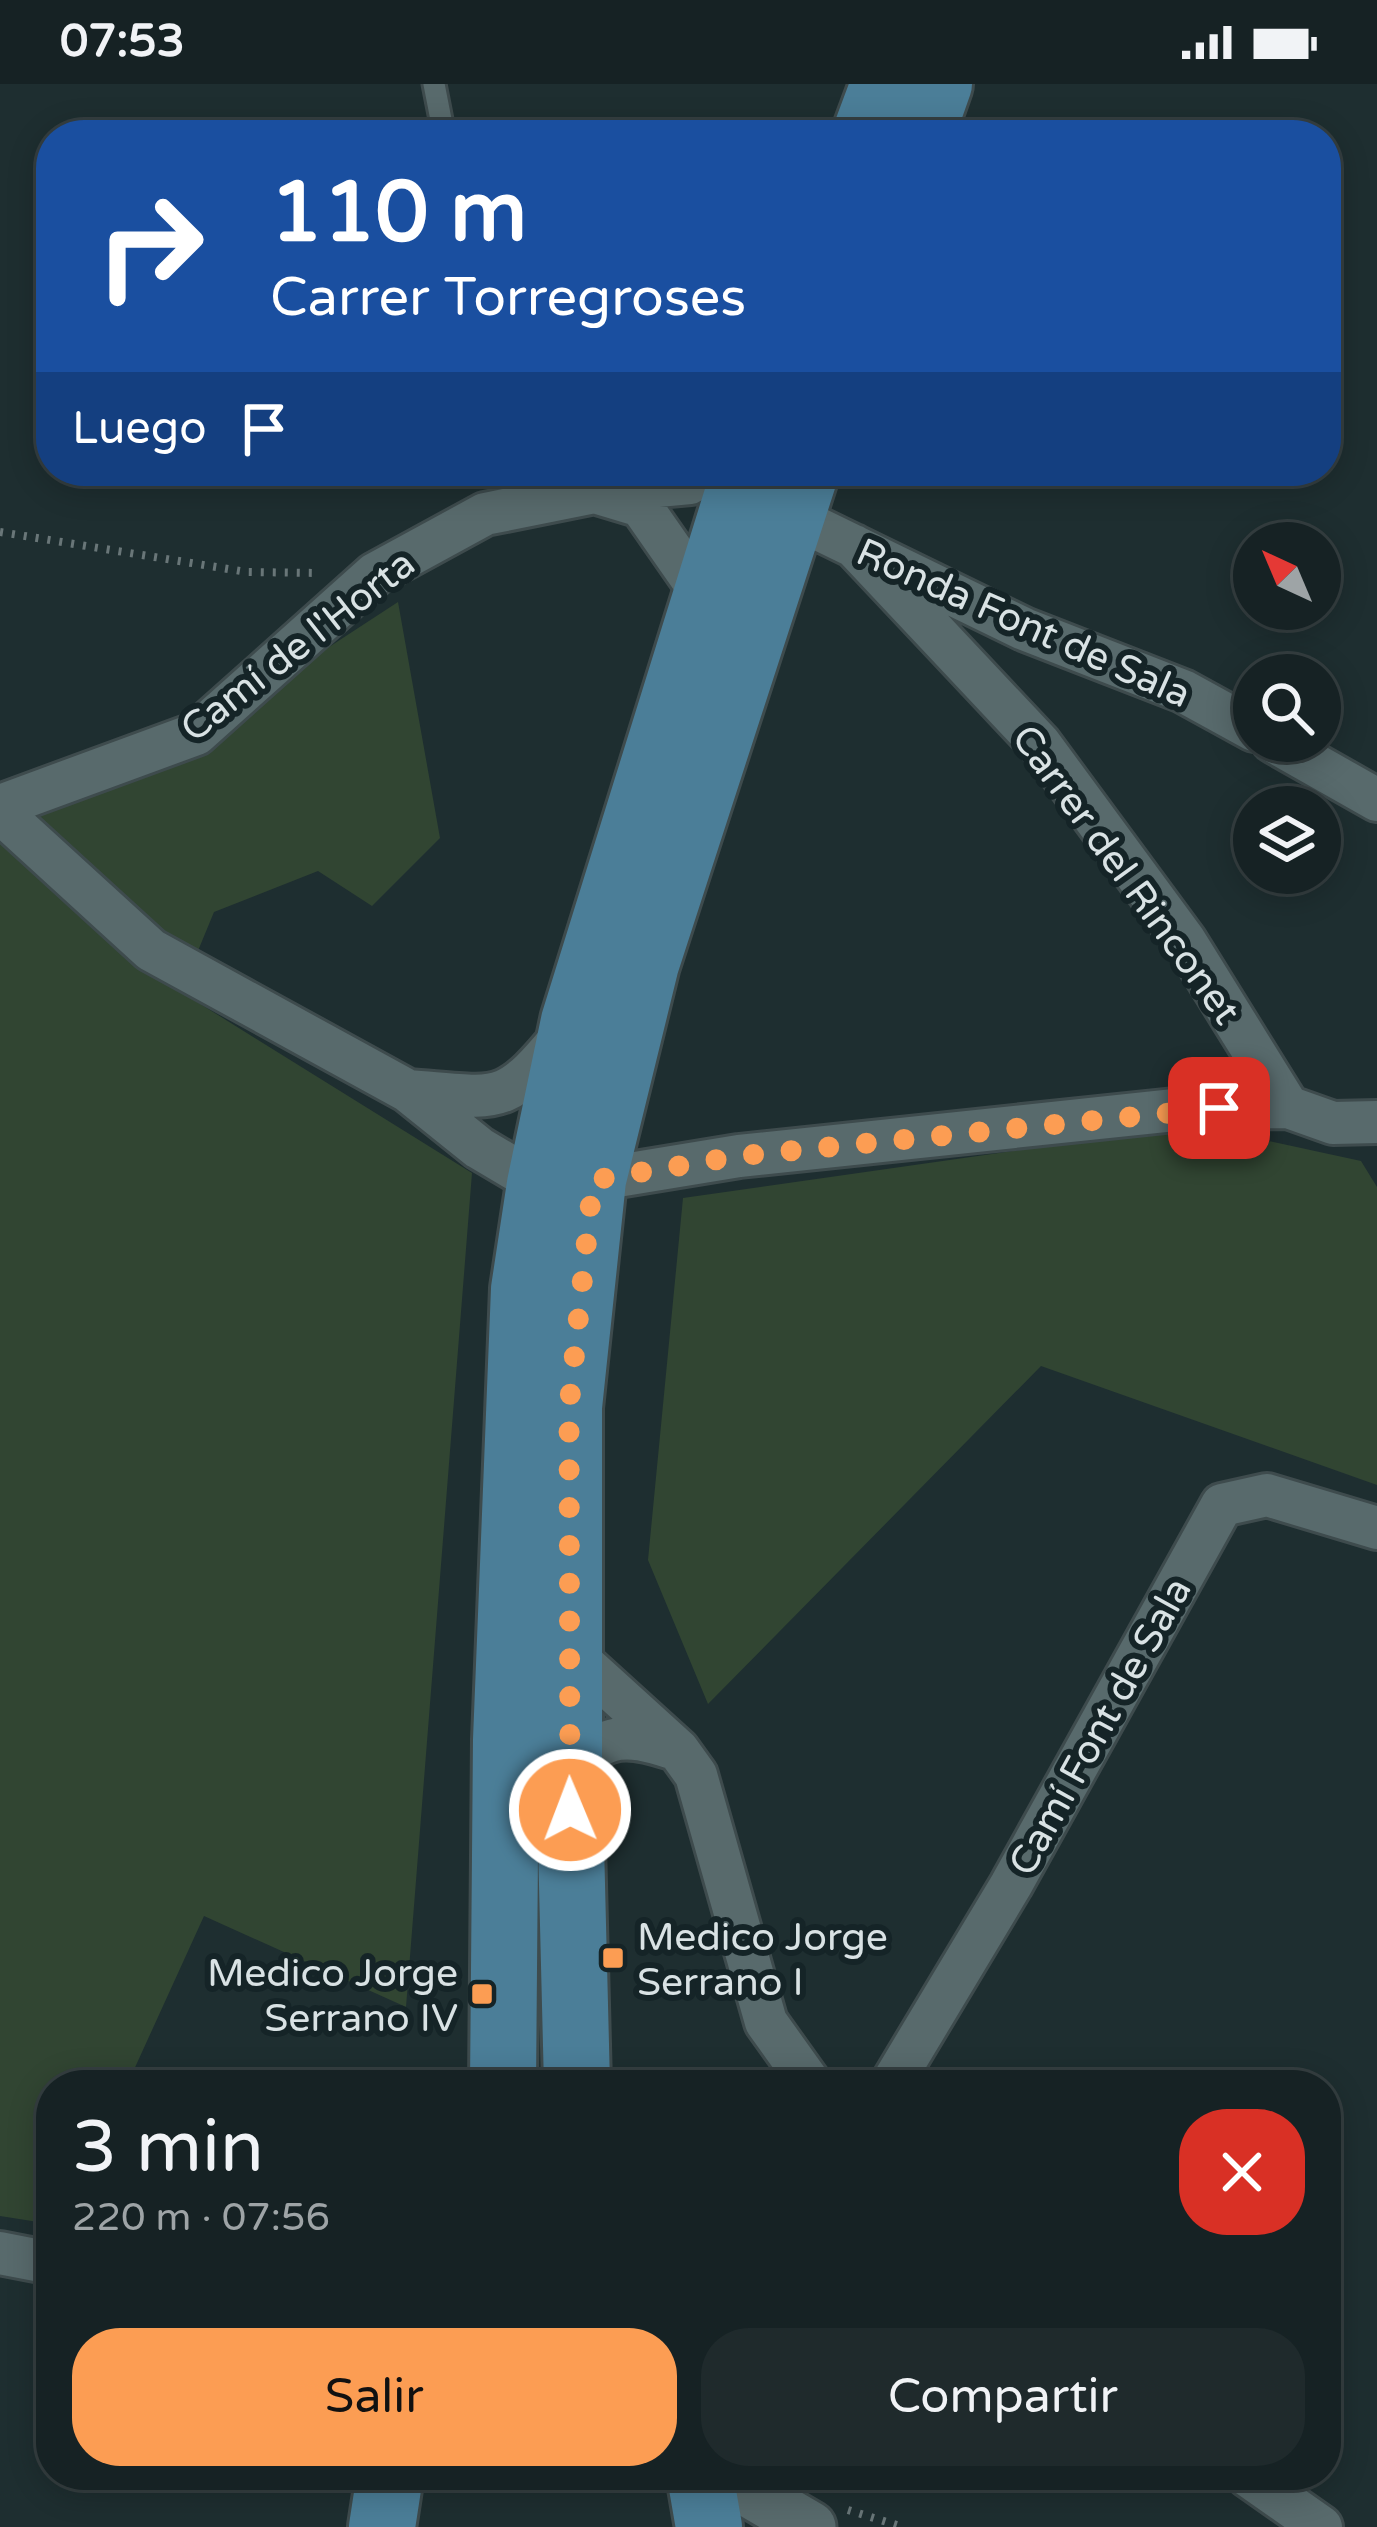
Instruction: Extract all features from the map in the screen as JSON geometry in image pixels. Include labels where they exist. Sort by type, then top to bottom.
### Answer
[{"type":"main road","points":[[871,120],[884,84]]},
{"type":"main road","points":[[926,120],[939,84]]},
{"type":"main road","points":[[578,2070],[569,1764],[566,1182],[574,1021],[740,486]]},
{"type":"main road","points":[[503,2070],[506,1740],[524,1289],[646,964],[799,494]]},
{"type":"main road","points":[[703,2490],[710,2527]]},
{"type":"street","name":"Camí de l'Horta","points":[[0,809],[196,734],[375,574],[484,514],[595,492],[658,486]]},
{"type":"street","points":[[595,492],[640,506],[703,595]]},
{"type":"street","name":"Ronda Font de Sala","points":[[799,494],[854,546],[1024,629],[1184,691],[1233,718]]},
{"type":"street","name":"Carrer del Rinconet","points":[[854,546],[1040,744],[1185,940],[1288,1106]]},
{"type":"street","points":[[987,687],[1000,649],[1024,629]]},
{"type":"street","points":[[1310,762],[1377,800]]},
{"type":"street","points":[[0,809],[151,950],[408,1091],[479,1148],[566,1182],[739,1156],[1184,1109],[1288,1106],[1333,1123],[1377,1122]]},
{"type":"street","points":[[408,1091],[494,1098],[524,1082],[574,1021]]},
{"type":"street","name":"Camí Font de Sala","points":[[900,2070],[1011,1885],[1222,1505],[1267,1495],[1377,1528]]},
{"type":"street","points":[[569,1652],[679,1750],[696,1775],[766,2022],[800,2070]]},
{"type":"street","points":[[569,1764],[605,1740],[632,1736],[679,1750]]},
{"type":"street","points":[[0,2253],[36,2260]]},
{"type":"street","points":[[747,2490],[810,2527]]},
{"type":"street","points":[[1266,2497],[1321,2527]]},
{"type":"lane","points":[[434,84],[441,120]]},
{"type":"path","points":[[0,532],[247,572],[375,574]]},
{"type":"green space","points":[[398,602],[440,838],[372,906],[318,871],[214,912],[181,992],[472,1173],[406,2007],[204,1916],[134,2070],[36,2070],[36,2222],[0,2216],[0,806],[196,734]]},
{"type":"green space","points":[[1195,1125],[1361,1161],[1377,1187],[1377,1485],[1041,1366],[708,1704],[648,1560],[683,1198]]},
{"type":"place","name":"Medico Jorge Serrano I","points":[[613,1958]]},
{"type":"place","name":"Medico Jorge Serrano IV","points":[[482,1994]]},
{"type":"route","points":[[570,1810],[569,1407],[593,1180],[739,1156],[1219,1108]]}]
